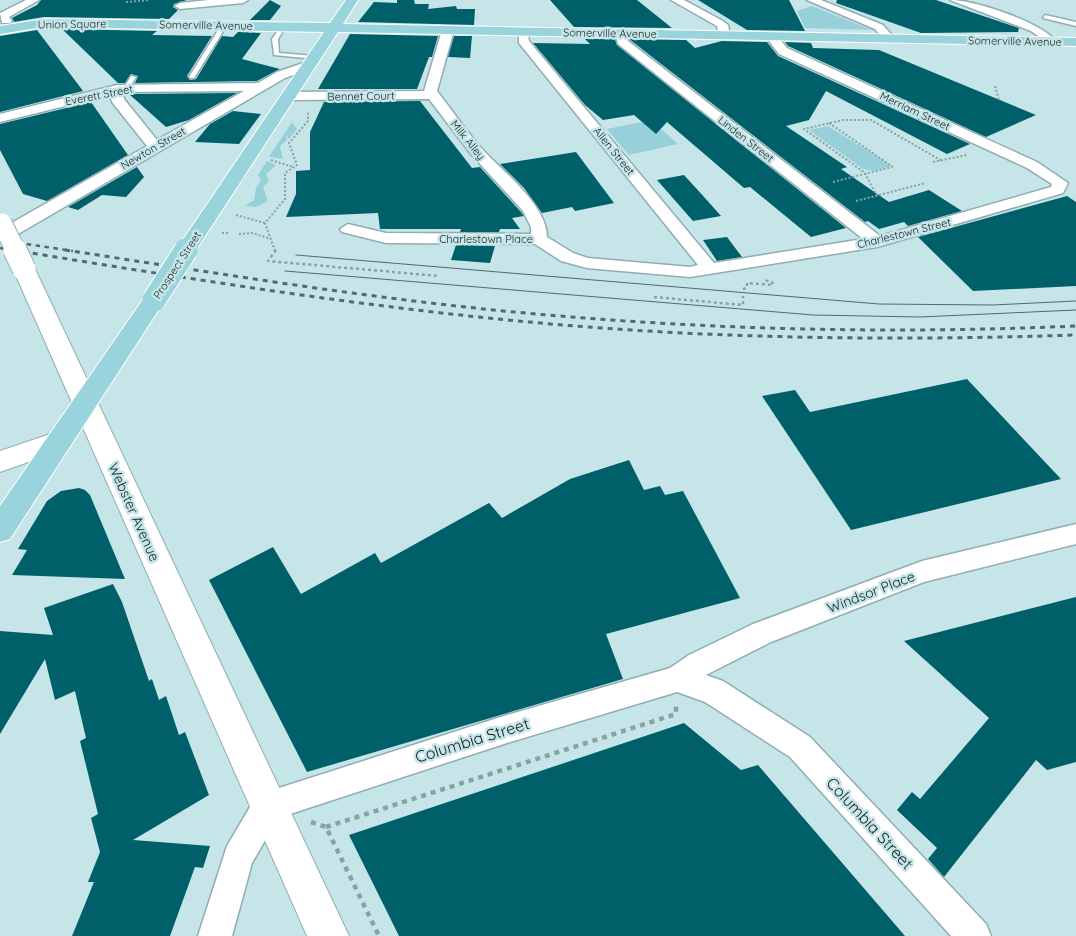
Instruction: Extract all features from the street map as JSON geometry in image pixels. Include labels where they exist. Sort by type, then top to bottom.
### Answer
[{"type":"main road","name":"Prospect Street","points":[[0,530],[352,0]]},
{"type":"main road","name":"Union Square","points":[[2,24],[145,24]]},
{"type":"main road","name":"Somerville Avenue","points":[[145,24],[448,30],[522,29],[724,36],[1076,42]]},
{"type":"main road","name":"Webster Avenue","points":[[6,228],[84,404],[328,936]]},
{"type":"main road","points":[[0,462],[60,441]]},
{"type":"street","points":[[2,24],[3,16],[34,0]]},
{"type":"street","points":[[180,6],[243,0]]},
{"type":"street","points":[[676,0],[722,25],[724,36]]},
{"type":"street","points":[[812,0],[878,27],[888,38]]},
{"type":"street","points":[[955,0],[1035,29],[1052,42]]},
{"type":"street","name":"Allen Street","points":[[522,29],[523,42],[710,269]]},
{"type":"street","points":[[432,95],[430,88],[448,30]]},
{"type":"street","name":"Linden Street","points":[[621,33],[622,42],[877,242]]},
{"type":"street","name":"Merriam Street","points":[[772,37],[783,51],[1032,165],[1060,183]]},
{"type":"street","name":"Newton Street","points":[[6,228],[155,147],[288,71],[311,61]]},
{"type":"street","points":[[125,85],[117,99],[155,147]]},
{"type":"street","name":"Everett Street","points":[[0,118],[125,85],[260,87]]},
{"type":"street","name":"Bennet Court","points":[[289,96],[432,95]]},
{"type":"street","name":"Milk Alley","points":[[432,95],[476,151],[530,209],[539,227],[539,239]]},
{"type":"street","name":"Charlestown Street","points":[[710,269],[877,242],[1049,194],[1058,190],[1060,183]]},
{"type":"street","name":"Charlestown Place","points":[[348,229],[386,238],[539,239],[567,257],[587,263],[685,272],[710,269]]},
{"type":"street","name":"Windsor Place","points":[[677,679],[699,664],[762,633],[922,572],[1076,534]]},
{"type":"street","name":"Columbia Street","points":[[268,806],[498,732],[677,679],[713,691],[800,747],[974,936]]},
{"type":"street","points":[[215,936],[238,857],[268,806]]},
{"type":"lane","points":[[1045,17],[1076,24]]},
{"type":"lane","points":[[192,77],[224,25]]},
{"type":"lane","points":[[283,26],[275,39],[276,54],[311,61]]},
{"type":"path","points":[[126,2],[139,3],[150,0]]},
{"type":"path","points":[[995,86],[999,100]]},
{"type":"path","points":[[265,223],[285,199],[285,173],[296,165],[289,143],[308,121],[307,109]]},
{"type":"path","points":[[877,196],[865,173],[804,129],[843,120],[871,120],[942,162]]},
{"type":"path","points":[[827,184],[893,167],[828,123]]},
{"type":"path","points":[[933,162],[942,162],[973,154]]},
{"type":"path","points":[[272,160],[294,167]]},
{"type":"path","points":[[850,203],[926,183]]},
{"type":"path","points":[[243,215],[265,223]]},
{"type":"path","points":[[265,223],[276,250],[268,261],[438,276]]},
{"type":"path","points":[[239,234],[252,233],[271,240]]},
{"type":"path","points":[[654,297],[743,305],[743,296]]},
{"type":"path","points":[[268,806],[326,827],[676,714],[677,679]]},
{"type":"path","points":[[326,827],[379,936]]},
{"type":"shaded area","points":[[812,6],[872,30],[805,28],[797,11]]},
{"type":"shaded area","points":[[651,120],[678,144],[629,155],[607,129]]},
{"type":"shaded area","points":[[292,122],[297,129],[289,139],[286,134],[287,140],[280,146],[283,159],[269,157]]},
{"type":"shaded area","points":[[828,126],[892,166],[873,171],[863,169],[809,130]]},
{"type":"shaded area","points":[[267,161],[276,165],[266,174],[269,181],[263,187],[268,201],[256,207],[245,206],[254,200],[256,188],[261,180],[258,175]]},
{"type":"building","points":[[41,0],[187,0],[174,4],[173,7],[178,10],[169,19],[44,17],[14,22],[12,18],[37,5]]},
{"type":"building","points":[[270,0],[281,6],[270,20],[250,20]]},
{"type":"building","points":[[397,0],[414,0],[415,4],[429,4],[428,9],[456,6],[457,9],[475,9],[474,25],[358,22],[374,2],[397,3]]},
{"type":"building","points":[[550,0],[637,0],[672,28],[574,27]]},
{"type":"building","points":[[698,0],[789,0],[805,31],[747,30]]},
{"type":"building","points":[[837,0],[936,0],[1019,28],[1018,32],[921,33],[836,3]]},
{"type":"building","points":[[62,29],[157,31],[152,35],[212,36],[187,76],[190,80],[196,79],[222,36],[233,37],[238,32],[261,33],[242,59],[280,69],[257,81],[135,83],[138,76],[131,74],[125,83],[118,83]]},
{"type":"building","points":[[37,30],[83,91],[0,112],[0,36]]},
{"type":"building","points":[[350,34],[438,36],[432,57],[429,57],[417,89],[318,89]]},
{"type":"building","points":[[454,36],[472,36],[470,58],[448,57]]},
{"type":"building","points":[[585,39],[615,39],[617,45],[846,228],[811,237],[750,187],[744,188],[667,122],[656,134],[634,115],[603,120],[585,105],[533,43],[590,44]]},
{"type":"building","points":[[629,39],[686,40],[695,48],[722,41],[767,42],[778,56],[970,144],[947,154],[826,91],[809,120],[786,126],[847,167],[841,169],[889,202],[929,190],[962,211],[908,226],[904,222],[879,229],[868,221],[865,222]]},
{"type":"building","points":[[785,42],[811,43],[813,48],[879,50],[1036,115],[986,137],[788,46]]},
{"type":"building","points":[[237,93],[189,120],[166,127],[129,94]]},
{"type":"building","points":[[420,101],[472,168],[480,167],[521,212],[524,216],[512,218],[520,229],[500,229],[499,232],[460,232],[461,229],[380,229],[378,213],[286,217],[296,194],[296,171],[310,170],[310,132],[324,102]]},
{"type":"building","points":[[91,102],[128,155],[47,201],[23,194],[0,150],[0,124]]},
{"type":"building","points":[[233,111],[261,114],[239,144],[195,142],[210,124]]},
{"type":"building","points":[[576,152],[614,203],[575,211],[572,207],[542,213],[524,188],[500,164]]},
{"type":"building","points":[[137,167],[144,177],[126,197],[102,195],[78,210],[68,207]]},
{"type":"building","points":[[684,175],[721,216],[693,221],[657,180]]},
{"type":"building","points":[[1067,196],[1076,202],[1076,286],[973,291],[918,237]]},
{"type":"building","points":[[727,237],[742,257],[717,261],[703,240]]},
{"type":"building","points":[[456,245],[495,246],[490,263],[451,260]]},
{"type":"building","points":[[967,379],[1061,479],[851,530],[762,396],[795,390],[810,412]]},
{"type":"building","points":[[629,460],[644,490],[660,486],[665,495],[683,491],[740,598],[606,634],[623,679],[307,772],[209,580],[273,547],[301,594],[375,553],[381,563],[489,503],[502,518],[570,479]]},
{"type":"building","points":[[79,488],[85,490],[90,495],[125,579],[12,575],[27,550],[18,549],[47,501],[61,491]]},
{"type":"building","points":[[113,584],[122,602],[149,681],[152,679],[159,700],[166,696],[179,735],[185,732],[209,795],[133,840],[210,846],[203,868],[195,867],[170,936],[72,936],[94,882],[88,882],[100,852],[91,818],[98,814],[80,741],[86,738],[75,691],[55,700],[45,659],[0,734],[0,631],[53,635],[44,608]]},
{"type":"building","points":[[1076,597],[1076,762],[1047,770],[1036,760],[944,877],[928,859],[937,848],[897,810],[912,792],[920,799],[989,718],[904,641]]},
{"type":"building","points":[[684,723],[741,770],[758,765],[905,936],[399,936],[349,835]]},
{"type":"tram line","points":[[296,255],[879,304],[993,305],[1076,301]]},
{"type":"tram line","points":[[285,271],[813,315],[920,317],[1076,310]]},
{"type":"railway","points":[[0,240],[73,251]]},
{"type":"railway","points":[[0,248],[20,251]]},
{"type":"railway","points":[[13,250],[335,300],[597,328],[734,335],[870,338],[1076,335]]},
{"type":"railway","points":[[65,250],[359,294],[536,314],[671,324],[806,329],[941,330],[1076,326]]}]
